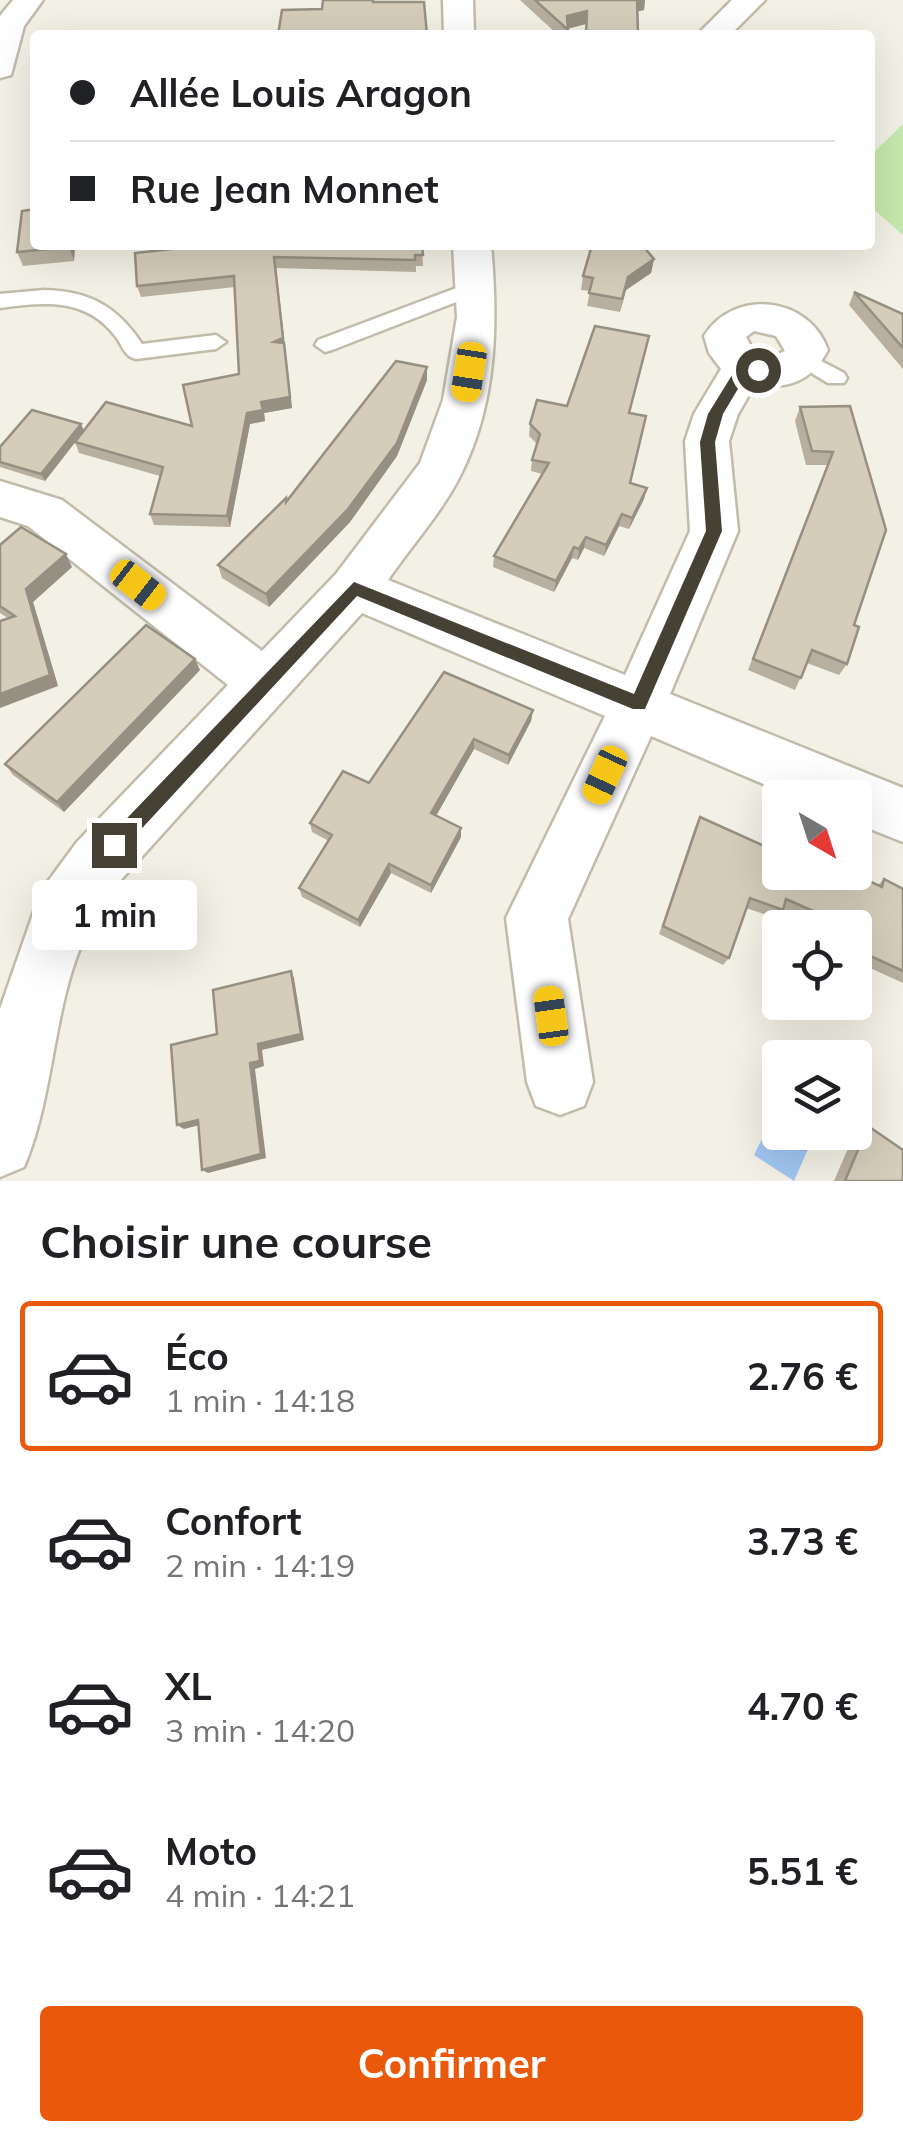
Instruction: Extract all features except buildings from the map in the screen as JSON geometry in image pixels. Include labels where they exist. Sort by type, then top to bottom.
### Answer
[{"type":"street","points":[[0,68],[8,26],[28,0]]},
{"type":"street","points":[[458,0],[459,30]]},
{"type":"street","points":[[717,30],[750,0]]},
{"type":"street","points":[[0,1143],[37,989],[63,913],[98,862],[354,588],[441,469],[464,400],[477,317],[474,266]]},
{"type":"street","points":[[560,1082],[537,918],[639,703],[714,531],[707,442],[716,414],[745,366],[730,353],[725,336],[738,322],[749,318],[776,319],[799,332],[820,368]]},
{"type":"street","points":[[0,499],[45,513],[263,682]]},
{"type":"street","points":[[354,588],[903,815]]},
{"type":"lane","points":[[325,346],[474,266]]},
{"type":"lane","points":[[0,301],[64,295],[96,304],[122,326],[136,352],[216,342]]},
{"type":"green space","points":[[903,124],[903,235],[875,210],[875,151]]},
{"type":"water","points":[[762,1139],[762,1150],[808,1150],[794,1181],[754,1155]]},
{"type":"route","points":[[114,845],[354,588],[639,703],[714,531],[707,442],[716,414],[745,366],[758,370]]}]
